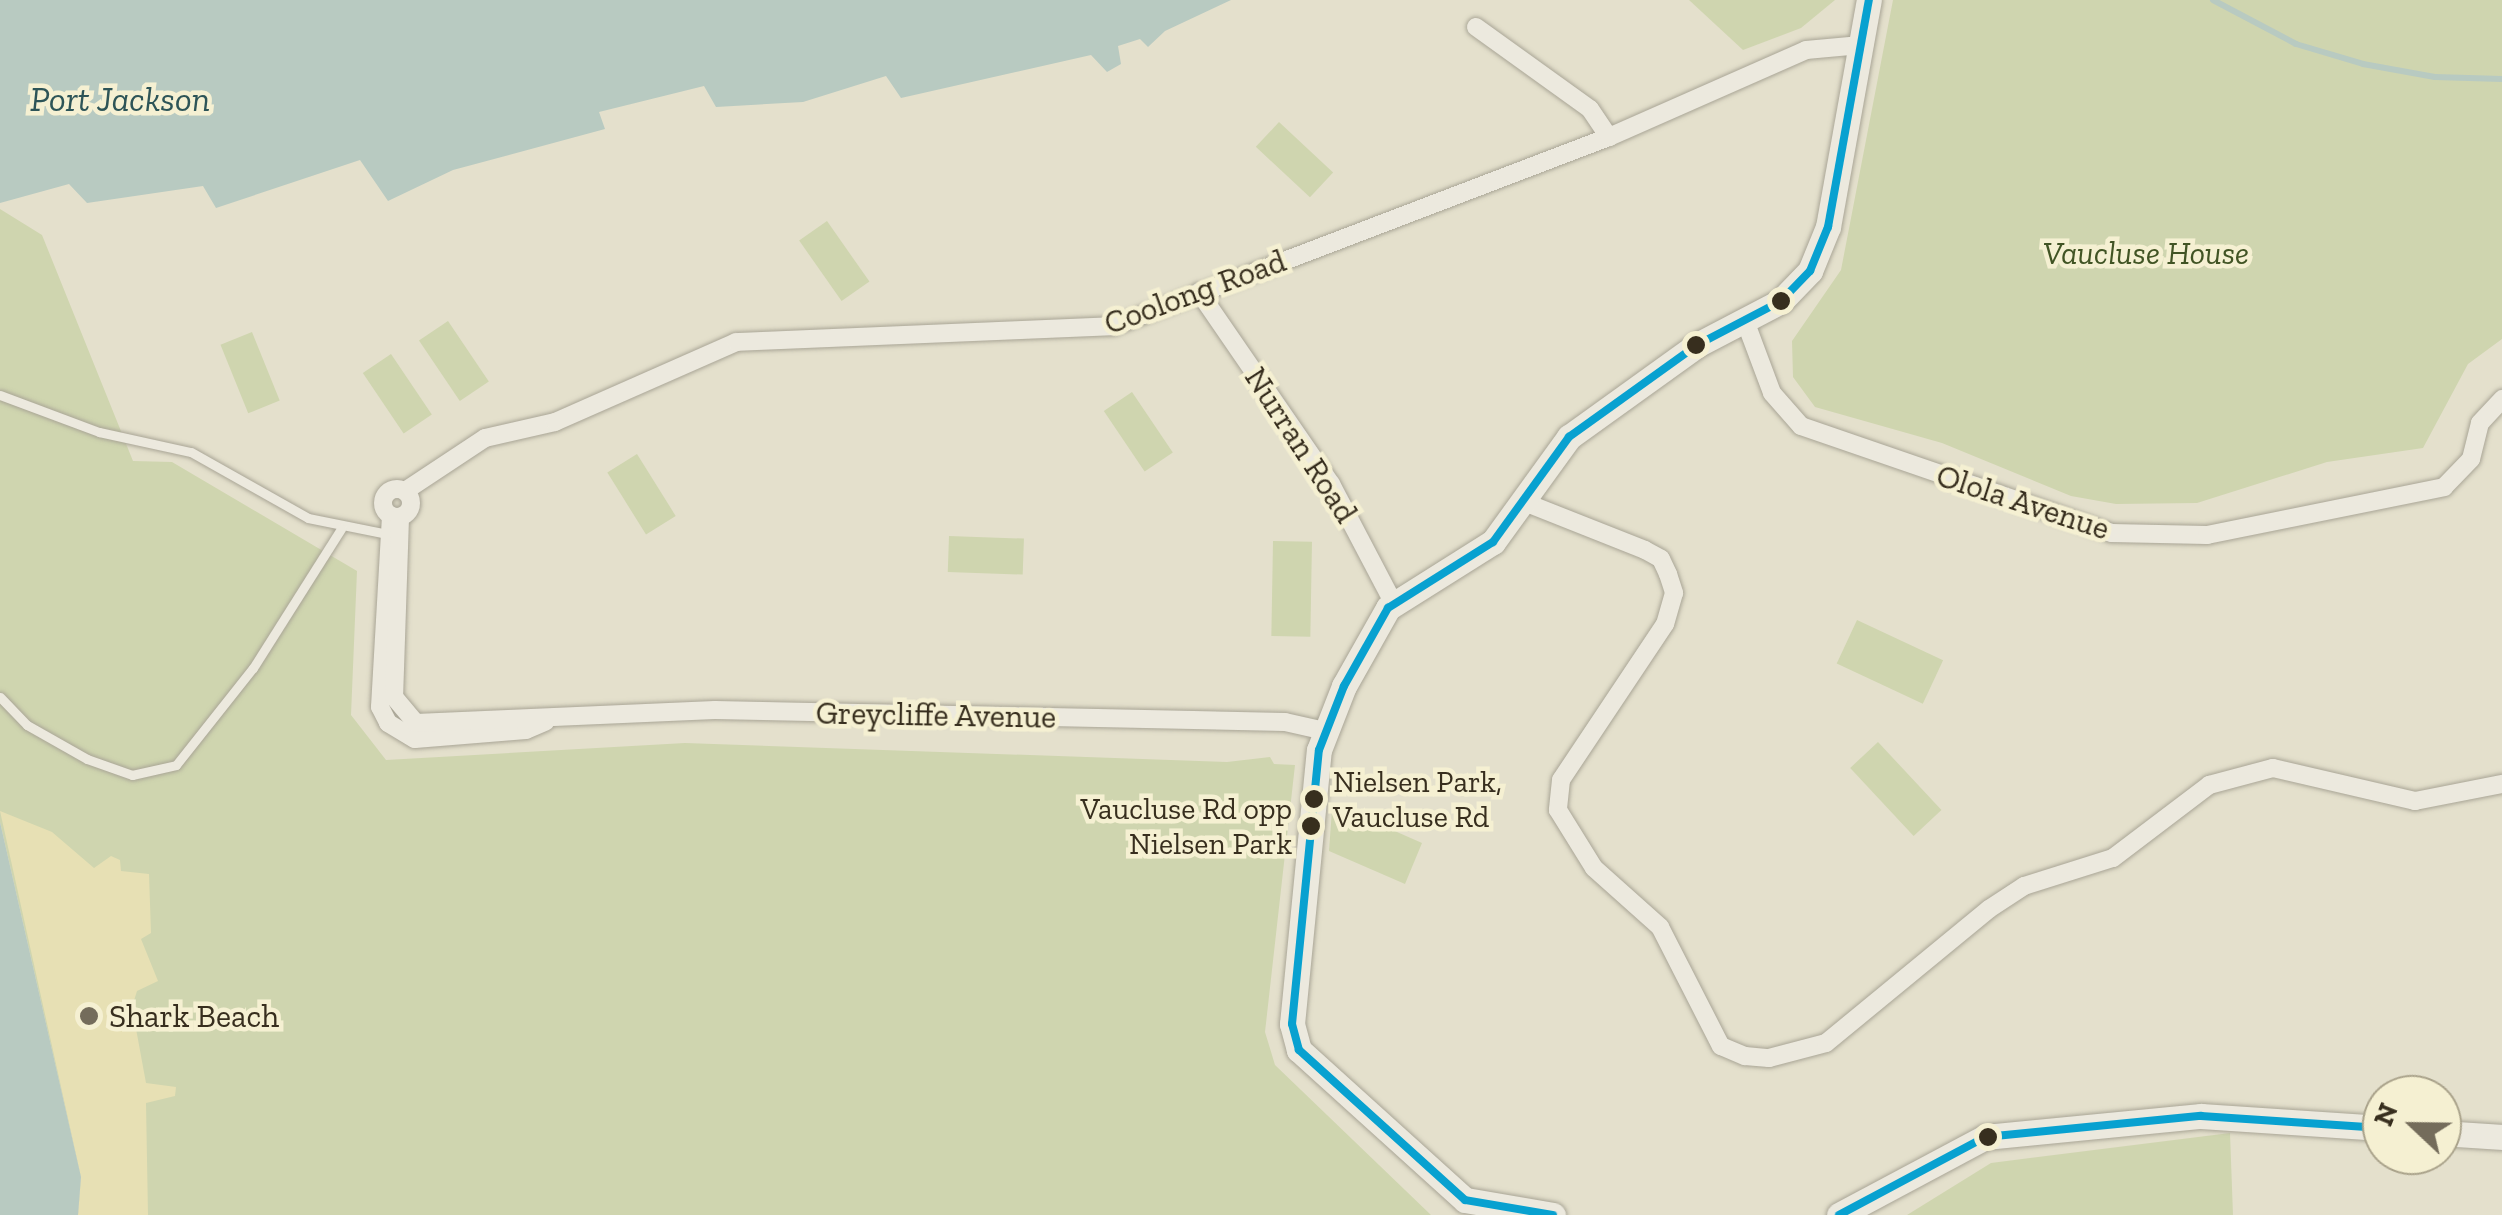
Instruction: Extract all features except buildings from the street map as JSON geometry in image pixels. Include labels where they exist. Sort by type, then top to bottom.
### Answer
[{"type":"street","points":[[1553,1215],[1470,1210],[1322,1075],[1295,1038],[1312,794],[1325,731],[1364,646],[1394,604],[1482,551],[1524,502],[1569,437],[1744,318],[1789,295],[1821,249],[1869,0]]},
{"type":"street","points":[[1476,27],[1590,109],[1608,136]]},
{"type":"street","name":"Coolong Road","points":[[393,522],[384,498],[392,490],[405,491],[485,438],[555,422],[736,342],[1098,330],[1608,136],[1806,50],[1860,45]]},
{"type":"street","name":"Nurran Road","points":[[1198,292],[1331,484],[1394,604]]},
{"type":"street","name":"Olola Avenue","points":[[1744,318],[1772,393],[1802,426],[2111,534],[2207,534],[2444,487],[2470,459],[2480,423],[2502,398]]},
{"type":"street","points":[[1524,502],[1645,550],[1661,559],[1668,574],[1674,593],[1665,624],[1561,780],[1558,810],[1594,868],[1660,927],[1721,1046],[1744,1056],[1769,1058],[1826,1043],[1989,909],[2024,886],[2113,858],[2210,785],[2273,768],[2415,801],[2502,784]]},
{"type":"street","name":"Greycliffe Avenue","points":[[393,522],[380,707],[388,723],[415,740],[526,730],[546,722],[715,710],[1284,722],[1325,731]]},
{"type":"street","points":[[1840,1215],[1985,1137],[2202,1116],[2362,1127]]},
{"type":"street","points":[[2462,1134],[2502,1137]]},
{"type":"lane","points":[[0,395],[99,432],[191,452],[270,502],[341,529],[393,522]]},
{"type":"lane","points":[[0,697],[28,725],[87,759],[132,776],[176,765],[253,668],[341,529]]},
{"type":"green space","points":[[1689,0],[1835,0],[1801,28],[1743,50]]},
{"type":"green space","name":"Vaucluse House","points":[[1893,0],[2502,0],[2502,339],[2468,364],[2423,448],[2327,462],[2197,503],[2116,504],[2071,496],[1942,443],[1815,407],[1793,377],[1792,341],[1841,270]]},
{"type":"green space","points":[[1279,122],[1333,172],[1310,197],[1256,147]]},
{"type":"green space","points":[[0,209],[42,235],[133,461],[172,462],[357,571],[351,715],[386,760],[685,743],[1227,762],[1270,757],[1274,764],[1295,765],[1265,1032],[1275,1065],[1431,1215],[78,1215],[81,1177],[0,822]]},
{"type":"green space","points":[[827,221],[869,282],[842,301],[799,241]]},
{"type":"green space","points":[[448,321],[489,382],[460,401],[419,341]]},
{"type":"green space","points":[[252,332],[280,401],[248,413],[220,345]]},
{"type":"green space","points":[[391,354],[432,415],[404,434],[363,373]]},
{"type":"green space","points":[[1132,392],[1173,453],[1145,472],[1104,411]]},
{"type":"green space","points":[[637,454],[676,516],[646,534],[607,473]]},
{"type":"green space","points":[[949,536],[1024,539],[1023,575],[948,572]]},
{"type":"green space","points":[[1273,541],[1312,542],[1310,637],[1271,636]]},
{"type":"green space","points":[[1857,620],[1943,660],[1923,704],[1837,664]]},
{"type":"green space","points":[[1878,742],[1941,810],[1914,836],[1850,768]]},
{"type":"green space","points":[[1332,810],[1347,810],[1422,843],[1405,884],[1329,851]]},
{"type":"green space","points":[[2230,1133],[2233,1215],[1907,1215],[1991,1163]]},
{"type":"sand","name":"Shark Beach","points":[[0,811],[52,832],[94,868],[111,856],[120,860],[121,871],[149,874],[151,933],[141,939],[158,981],[137,991],[132,1007],[146,1083],[176,1087],[175,1096],[146,1103],[148,1215],[78,1215],[81,1177]]},
{"type":"water","name":"Port Jackson","points":[[0,0],[1231,0],[1165,31],[1148,47],[1140,39],[1118,46],[1121,64],[1107,72],[1091,55],[901,98],[886,76],[803,102],[716,107],[704,86],[599,112],[605,129],[453,170],[388,201],[360,160],[216,208],[203,186],[87,203],[69,184],[0,203]]},
{"type":"water","points":[[0,822],[81,1177],[78,1215],[0,1215]]},
{"type":"waterway","points":[[2213,0],[2296,44],[2363,64],[2435,77],[2502,79]]},
{"type":"transit line","points":[[1553,1215],[1465,1200],[1299,1050],[1292,1024],[1319,750],[1344,686],[1388,608],[1493,542],[1569,437],[1697,345],[1781,301],[1810,271],[1828,227],[1869,0]]},
{"type":"transit line","points":[[1839,1215],[1985,1137],[2201,1116],[2362,1127]]},
{"type":"place","name":"Nielsen Park, Vaucluse Rd","points":[[1314,799]]},
{"type":"place","name":"Vaucluse Rd opp Nielsen Park","points":[[1311,826]]},
{"type":"place","name":"Shark Beach","points":[[89,1016]]}]
